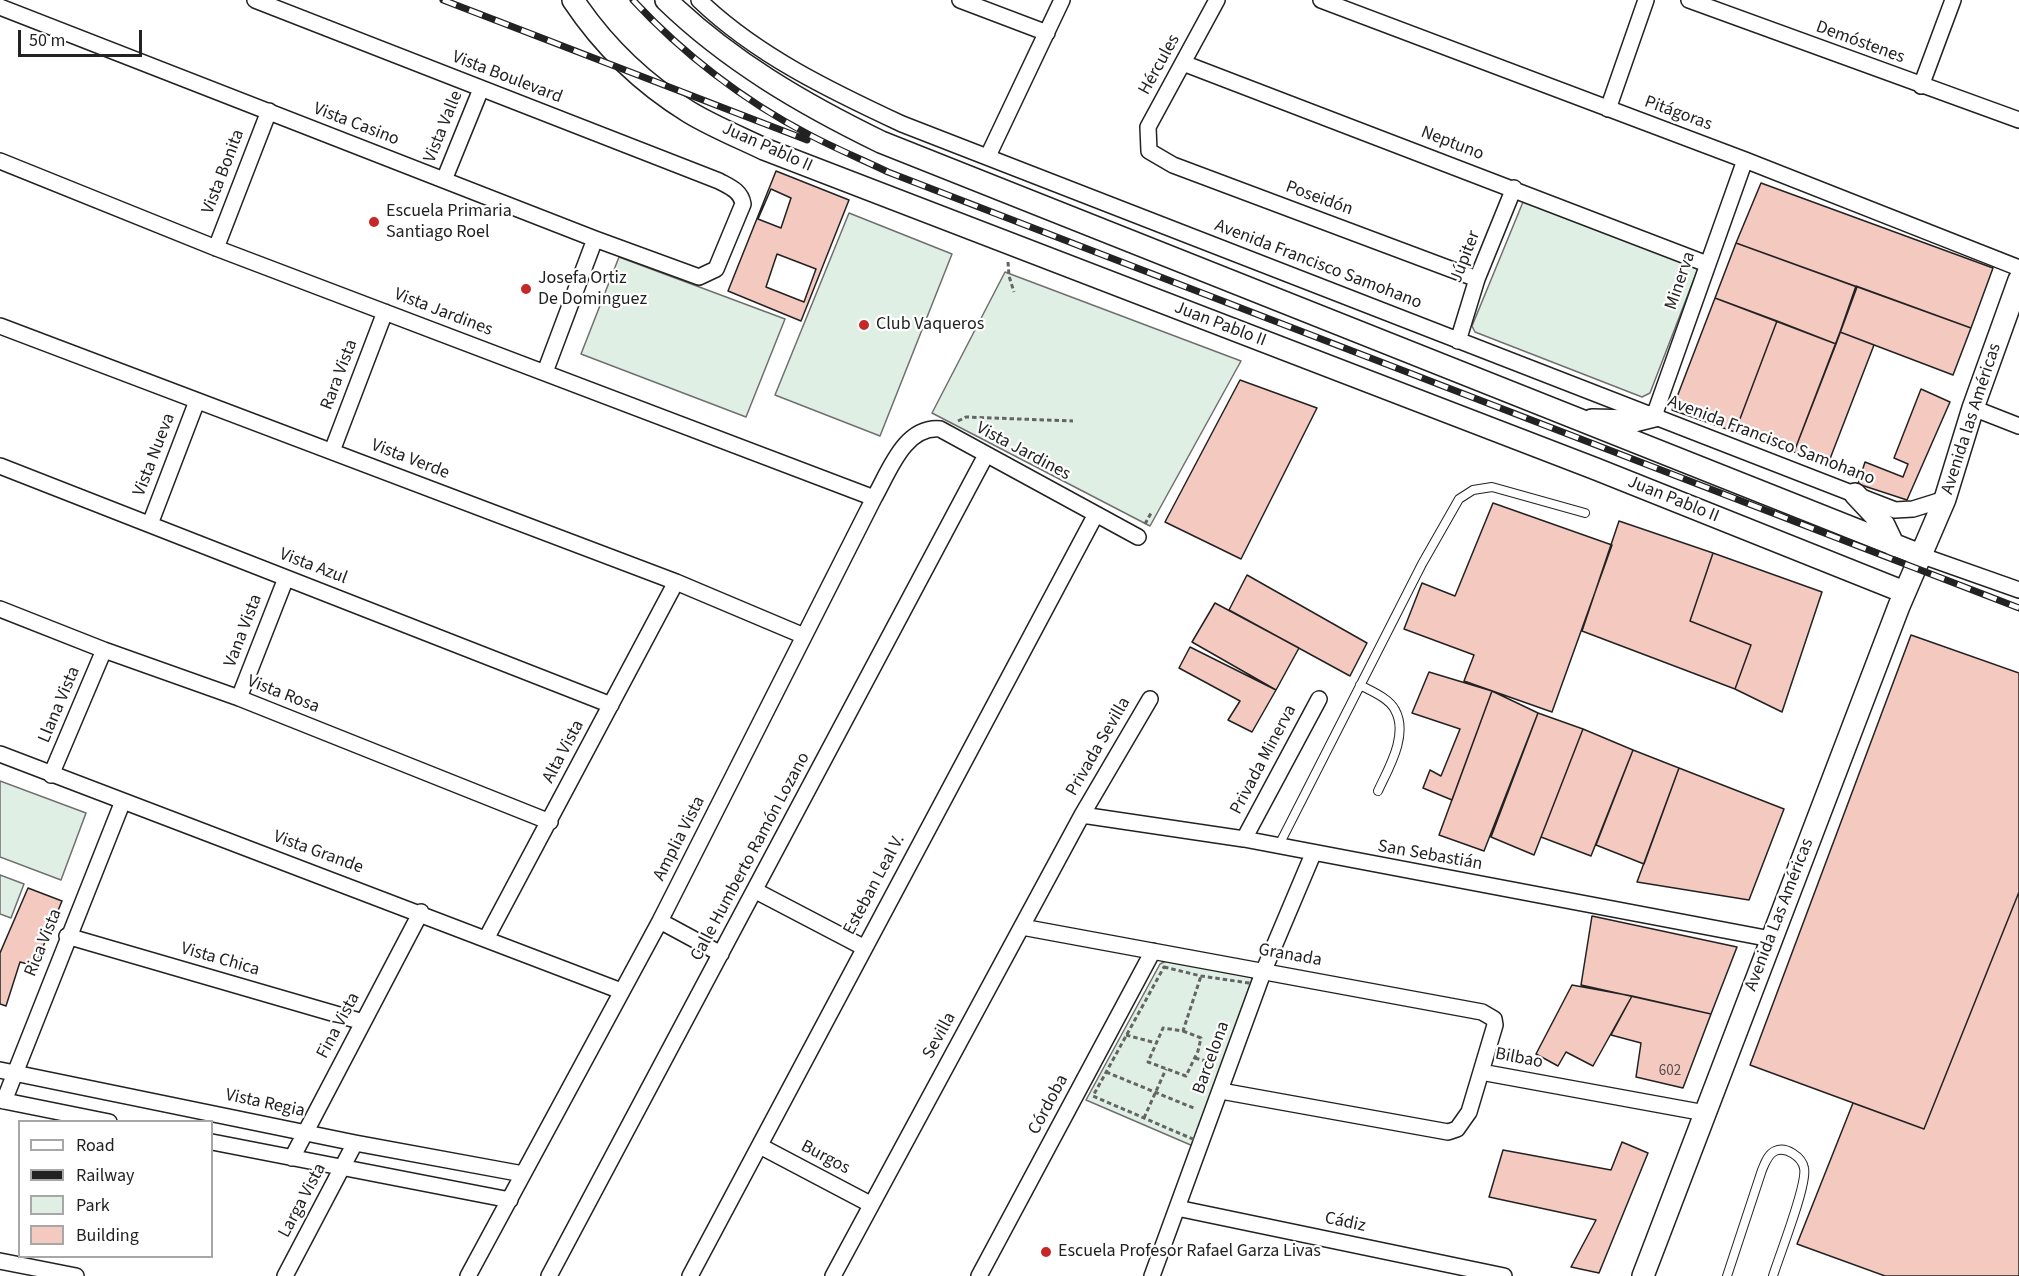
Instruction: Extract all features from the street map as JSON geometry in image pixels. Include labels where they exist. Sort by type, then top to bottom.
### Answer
[{"type":"main road","name":"Juan Pablo II","points":[[573,0],[588,22],[636,74],[690,112],[764,149],[1596,469],[1904,592]]},
{"type":"main road","points":[[666,0],[689,22],[749,69],[815,110],[881,142],[1920,555]]},
{"type":"main road","name":"Avenida las Américas","points":[[1920,555],[1945,499],[1972,408],[2019,280]]},
{"type":"main road","points":[[1573,419],[1634,421],[1654,416]]},
{"type":"main road","points":[[1855,495],[1884,525],[1894,546]]},
{"type":"main road","name":"Avenida Las Américas","points":[[1643,1276],[1920,555]]},
{"type":"street","name":"Vista Boulevard","points":[[255,0],[719,181],[742,197],[743,204],[716,269],[699,277]]},
{"type":"street","name":"Avenida Francisco Samohano","points":[[699,0],[742,35],[779,60],[902,124],[1895,510],[1903,511],[1945,499]]},
{"type":"street","points":[[960,0],[1047,33]]},
{"type":"street","points":[[988,156],[1062,0]]},
{"type":"street","name":"Hércules","points":[[1149,151],[1148,127],[1217,0]]},
{"type":"street","name":"Pitágoras","points":[[1322,0],[1745,160],[2019,268]]},
{"type":"street","points":[[1608,109],[1646,0]]},
{"type":"street","name":"Demóstenes","points":[[1689,0],[2019,120]]},
{"type":"street","points":[[1921,86],[1953,0]]},
{"type":"street","name":"Vista Casino","points":[[0,7],[595,239],[699,277]]},
{"type":"street","name":"Neptuno","points":[[1183,63],[1514,188],[1707,264]]},
{"type":"street","name":"Vista Valle","points":[[444,180],[481,89]]},
{"type":"street","name":"Vista Bonita","points":[[216,248],[269,111]]},
{"type":"street","name":"Poseidón","points":[[1149,151],[1173,165],[1477,279]]},
{"type":"street","name":"Minerva","points":[[1654,416],[1745,160]]},
{"type":"street","name":"Vista Jardines","points":[[0,161],[216,248],[874,498]]},
{"type":"street","name":"Júpiter","points":[[1458,341],[1477,279],[1514,188]]},
{"type":"street","points":[[545,372],[595,239]]},
{"type":"street","name":"Rara Vista","points":[[332,451],[385,312]]},
{"type":"street","name":"Vista Verde","points":[[0,326],[676,582],[804,636]]},
{"type":"street","name":"Vista Nueva","points":[[150,524],[197,401]]},
{"type":"street","points":[[1972,408],[2019,426]]},
{"type":"street","name":"Vista Jardines","points":[[935,429],[1138,537]]},
{"type":"street","name":"Amplia Vista","points":[[468,1276],[660,921],[874,498],[908,440],[919,431],[935,429]]},
{"type":"street","name":"Calle Humberto Ramón Lozano","points":[[549,1276],[756,891],[986,455]]},
{"type":"street","name":"Vista Azul","points":[[0,466],[611,705]]},
{"type":"street","name":"Esteban Leal V.","points":[[690,1276],[863,947],[1096,514]]},
{"type":"street","points":[[1920,555],[2019,590]]},
{"type":"street","name":"Vana Vista","points":[[239,698],[285,578]]},
{"type":"street","name":"Alta Vista","points":[[486,939],[676,582]]},
{"type":"street","name":"Vista Rosa","points":[[0,609],[104,650],[239,698],[550,822]]},
{"type":"street","name":"Llana Vista","points":[[51,775],[104,650]]},
{"type":"street","name":"Privada Sevilla","points":[[1082,815],[1150,699]]},
{"type":"street","name":"Privada Minerva","points":[[1244,839],[1319,699]]},
{"type":"street","name":"Vista Grande","points":[[0,754],[421,912],[621,991]]},
{"type":"street","name":"Rica Vista","points":[[2,1100],[7,1072],[123,801]]},
{"type":"street","name":"San Sebastián","points":[[1082,815],[1244,839],[1313,854],[1771,939]]},
{"type":"street","name":"Sevilla","points":[[833,1276],[1082,815]]},
{"type":"street","name":"Barcelona","points":[[1152,1276],[1264,970],[1313,854]]},
{"type":"street","points":[[756,891],[863,947]]},
{"type":"street","name":"Fina Vista","points":[[292,1158],[421,912]]},
{"type":"street","points":[[660,921],[721,954]]},
{"type":"street","name":"Granada","points":[[1022,927],[1482,1012],[1494,1019],[1495,1025],[1481,1072]]},
{"type":"street","name":"Vista Chica","points":[[67,936],[363,1022]]},
{"type":"street","name":"Córdoba","points":[[979,1276],[1153,951]]},
{"type":"street","name":"Vista Regia","points":[[7,1072],[355,1143],[523,1174]]},
{"type":"street","name":"Bilbao","points":[[1221,1091],[1448,1132],[1457,1129],[1464,1122],[1481,1072],[1705,1113]]},
{"type":"street","points":[[2,1100],[99,1120]]},
{"type":"street","points":[[213,1142],[510,1200]]},
{"type":"street","name":"Larga Vista","points":[[285,1276],[355,1143]]},
{"type":"street","name":"Burgos","points":[[760,1146],[870,1204]]},
{"type":"street","name":"Cádiz","points":[[1178,1208],[1504,1276]]},
{"type":"street","points":[[0,1261],[76,1276]]},
{"type":"lane","points":[[1278,847],[1432,545],[1459,499],[1473,490],[1492,487],[1584,513]]},
{"type":"lane","points":[[1360,685],[1395,709],[1398,719],[1397,745],[1378,791]]},
{"type":"lane","points":[[1727,1276],[1768,1157],[1776,1150],[1787,1150],[1797,1156],[1804,1168],[1802,1187],[1773,1276]]},
{"type":"path","points":[[1012,245],[1008,272],[1014,292]]},
{"type":"path","points":[[935,429],[966,417],[1073,421]]},
{"type":"path","points":[[1164,967],[1200,976],[1256,984],[1195,1140],[1093,1096],[1164,967]]},
{"type":"path","points":[[1183,1031],[1200,976]]},
{"type":"path","points":[[1163,1028],[1183,1031],[1201,1038],[1186,1076],[1148,1062],[1163,1028]]},
{"type":"path","points":[[1126,1035],[1156,1043]]},
{"type":"path","points":[[1195,1058],[1224,1066]]},
{"type":"path","points":[[1144,1118],[1166,1068]]},
{"type":"path","points":[[1106,1072],[1206,1113]]},
{"type":"green space","points":[[1529,199],[1699,266],[1650,393],[1642,397],[1475,332],[1472,326],[1523,202]]},
{"type":"green space","name":"Club Vaqueros","points":[[849,213],[952,254],[880,436],[775,395]]},
{"type":"green space","points":[[619,257],[785,319],[746,417],[581,354]]},
{"type":"green space","points":[[1005,272],[1241,361],[1150,526],[932,413]]},
{"type":"green space","points":[[0,781],[86,813],[61,880],[0,857]]},
{"type":"green space","points":[[0,875],[24,884],[11,918],[0,914]]},
{"type":"green space","points":[[1166,961],[1251,977],[1256,984],[1193,1146],[1086,1100],[1160,964]]},
{"type":"building","points":[[776,171],[849,200],[801,321],[728,291]]},
{"type":"building","points":[[1761,183],[1993,268],[1971,328],[1736,243]]},
{"type":"building","points":[[771,189],[791,198],[781,228],[758,219]]},
{"type":"building","points":[[1736,243],[1857,287],[1836,344],[1715,298]]},
{"type":"building","points":[[777,254],[816,269],[804,302],[766,287]]},
{"type":"building","points":[[1856,286],[1971,328],[1953,375],[1840,332]]},
{"type":"building","points":[[1715,298],[1777,321],[1735,432],[1672,410]]},
{"type":"building","points":[[1777,321],[1836,344],[1794,452],[1735,432]]},
{"type":"building","points":[[1840,332],[1874,345],[1828,464],[1794,452]]},
{"type":"building","points":[[1240,380],[1317,408],[1241,559],[1165,522]]},
{"type":"building","points":[[1921,389],[1950,402],[1907,500],[1858,484],[1865,462],[1903,477],[1908,464],[1894,458]]},
{"type":"building","points":[[1493,503],[1612,545],[1552,712],[1464,681],[1474,655],[1404,629],[1422,583],[1455,596]]},
{"type":"building","points":[[1619,521],[1713,553],[1690,621],[1751,645],[1735,689],[1582,631]]},
{"type":"building","points":[[1713,553],[1822,592],[1782,712],[1735,689],[1751,645],[1690,621]]},
{"type":"building","points":[[1247,575],[1367,643],[1350,676],[1229,610]]},
{"type":"building","points":[[1215,603],[1299,648],[1276,690],[1192,642]]},
{"type":"building","points":[[1911,635],[2019,673],[2019,892],[1924,1129],[1750,1065]]},
{"type":"building","points":[[1190,647],[1276,690],[1252,732],[1228,720],[1240,701],[1179,668]]},
{"type":"building","points":[[1429,672],[1492,691],[1452,800],[1423,788],[1430,770],[1441,776],[1460,729],[1412,713]]},
{"type":"building","points":[[1492,691],[1538,713],[1484,851],[1439,835]]},
{"type":"building","points":[[1538,713],[1583,729],[1534,855],[1491,837]]},
{"type":"building","points":[[1583,729],[1633,750],[1591,856],[1541,837]]},
{"type":"building","points":[[1633,750],[1679,768],[1644,864],[1596,845]]},
{"type":"building","points":[[1679,768],[1784,809],[1749,900],[1637,882]]},
{"type":"building","points":[[28,888],[62,901],[35,966],[20,962],[6,1006],[0,1004],[0,953]]},
{"type":"building","points":[[2019,892],[2019,1276],[1885,1276],[1797,1244],[1853,1103],[1924,1129]]},
{"type":"building","points":[[1592,916],[1737,947],[1711,1014],[1581,985]]},
{"type":"building","points":[[1572,985],[1632,996],[1593,1066],[1566,1052],[1558,1066],[1536,1054]]},
{"type":"building","points":[[1632,996],[1711,1014],[1683,1088],[1636,1077],[1641,1043],[1611,1035]]},
{"type":"building","points":[[1622,1142],[1648,1153],[1599,1273],[1571,1267],[1596,1220],[1489,1197],[1503,1150],[1611,1170]]},
{"type":"railway","points":[[443,0],[807,140]]},
{"type":"railway","points":[[633,0],[672,39],[737,91],[808,134],[888,172],[2019,608]]},
{"type":"place","name":"Escuela Primaria Santiago Roel","points":[[374,222]]},
{"type":"place","name":"Josefa Ortiz De Dominguez","points":[[526,289]]},
{"type":"place","name":"Club Vaqueros","points":[[864,325]]},
{"type":"place","name":"Escuela Profesor Rafael Garza Livas","points":[[1046,1252]]}]
